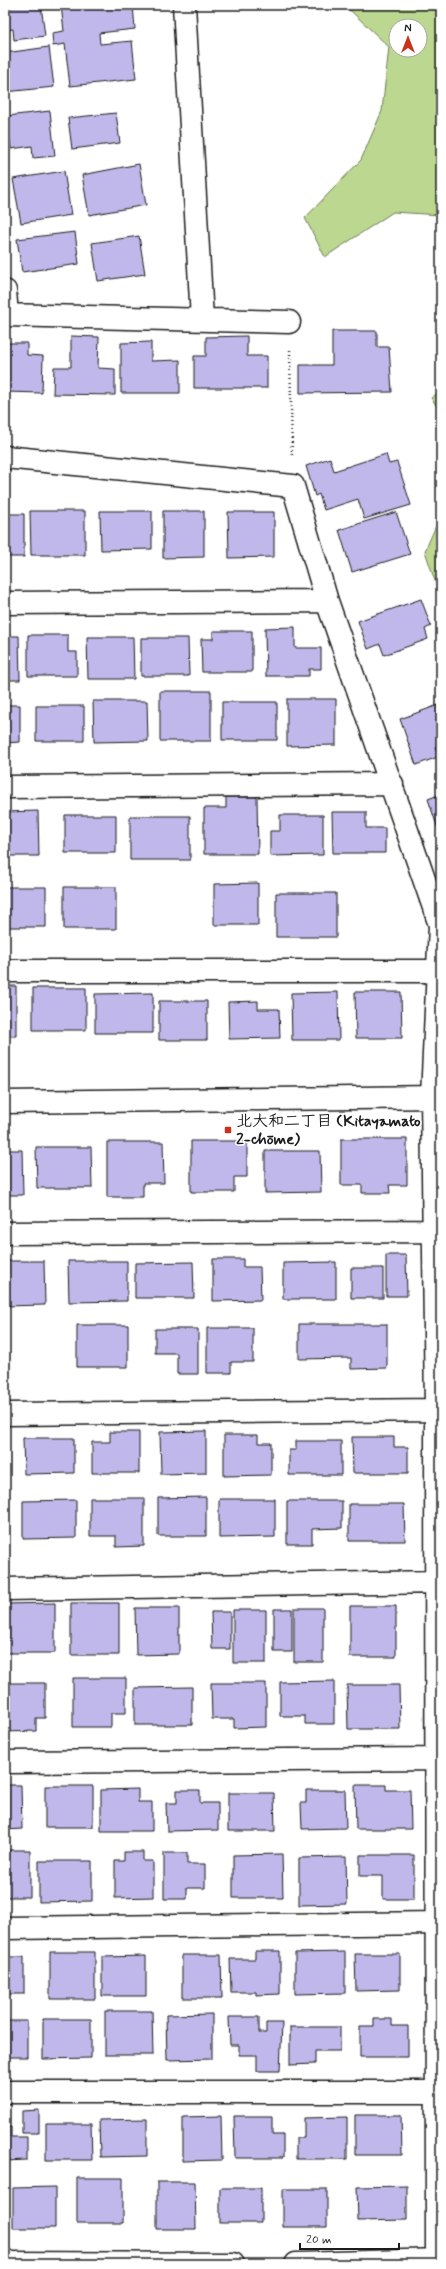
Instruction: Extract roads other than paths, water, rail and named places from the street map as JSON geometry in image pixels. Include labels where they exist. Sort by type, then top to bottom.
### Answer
[{"type":"street","points":[[184,5],[202,319]]},
{"type":"street","points":[[5,291],[6,315],[289,322]]},
{"type":"street","points":[[5,457],[293,486],[327,601],[440,925],[436,1096],[439,2260],[296,2264]]},
{"type":"street","points":[[5,603],[327,601]]},
{"type":"street","points":[[5,787],[392,784]]},
{"type":"street","points":[[5,971],[439,971]]},
{"type":"street","points":[[5,1102],[436,1096]]},
{"type":"street","points":[[5,1233],[437,1231]]},
{"type":"street","points":[[5,1414],[438,1410]]},
{"type":"street","points":[[5,1589],[438,1582]]},
{"type":"street","points":[[5,1762],[438,1759]]},
{"type":"street","points":[[5,1928],[439,1923]]},
{"type":"street","points":[[5,2092],[439,2092]]},
{"type":"street","points":[[5,2263],[233,2264]]},
{"type":"place","name":"北大和二丁目 (Kitayamato 2-chōme)","points":[[228,1130]]}]
